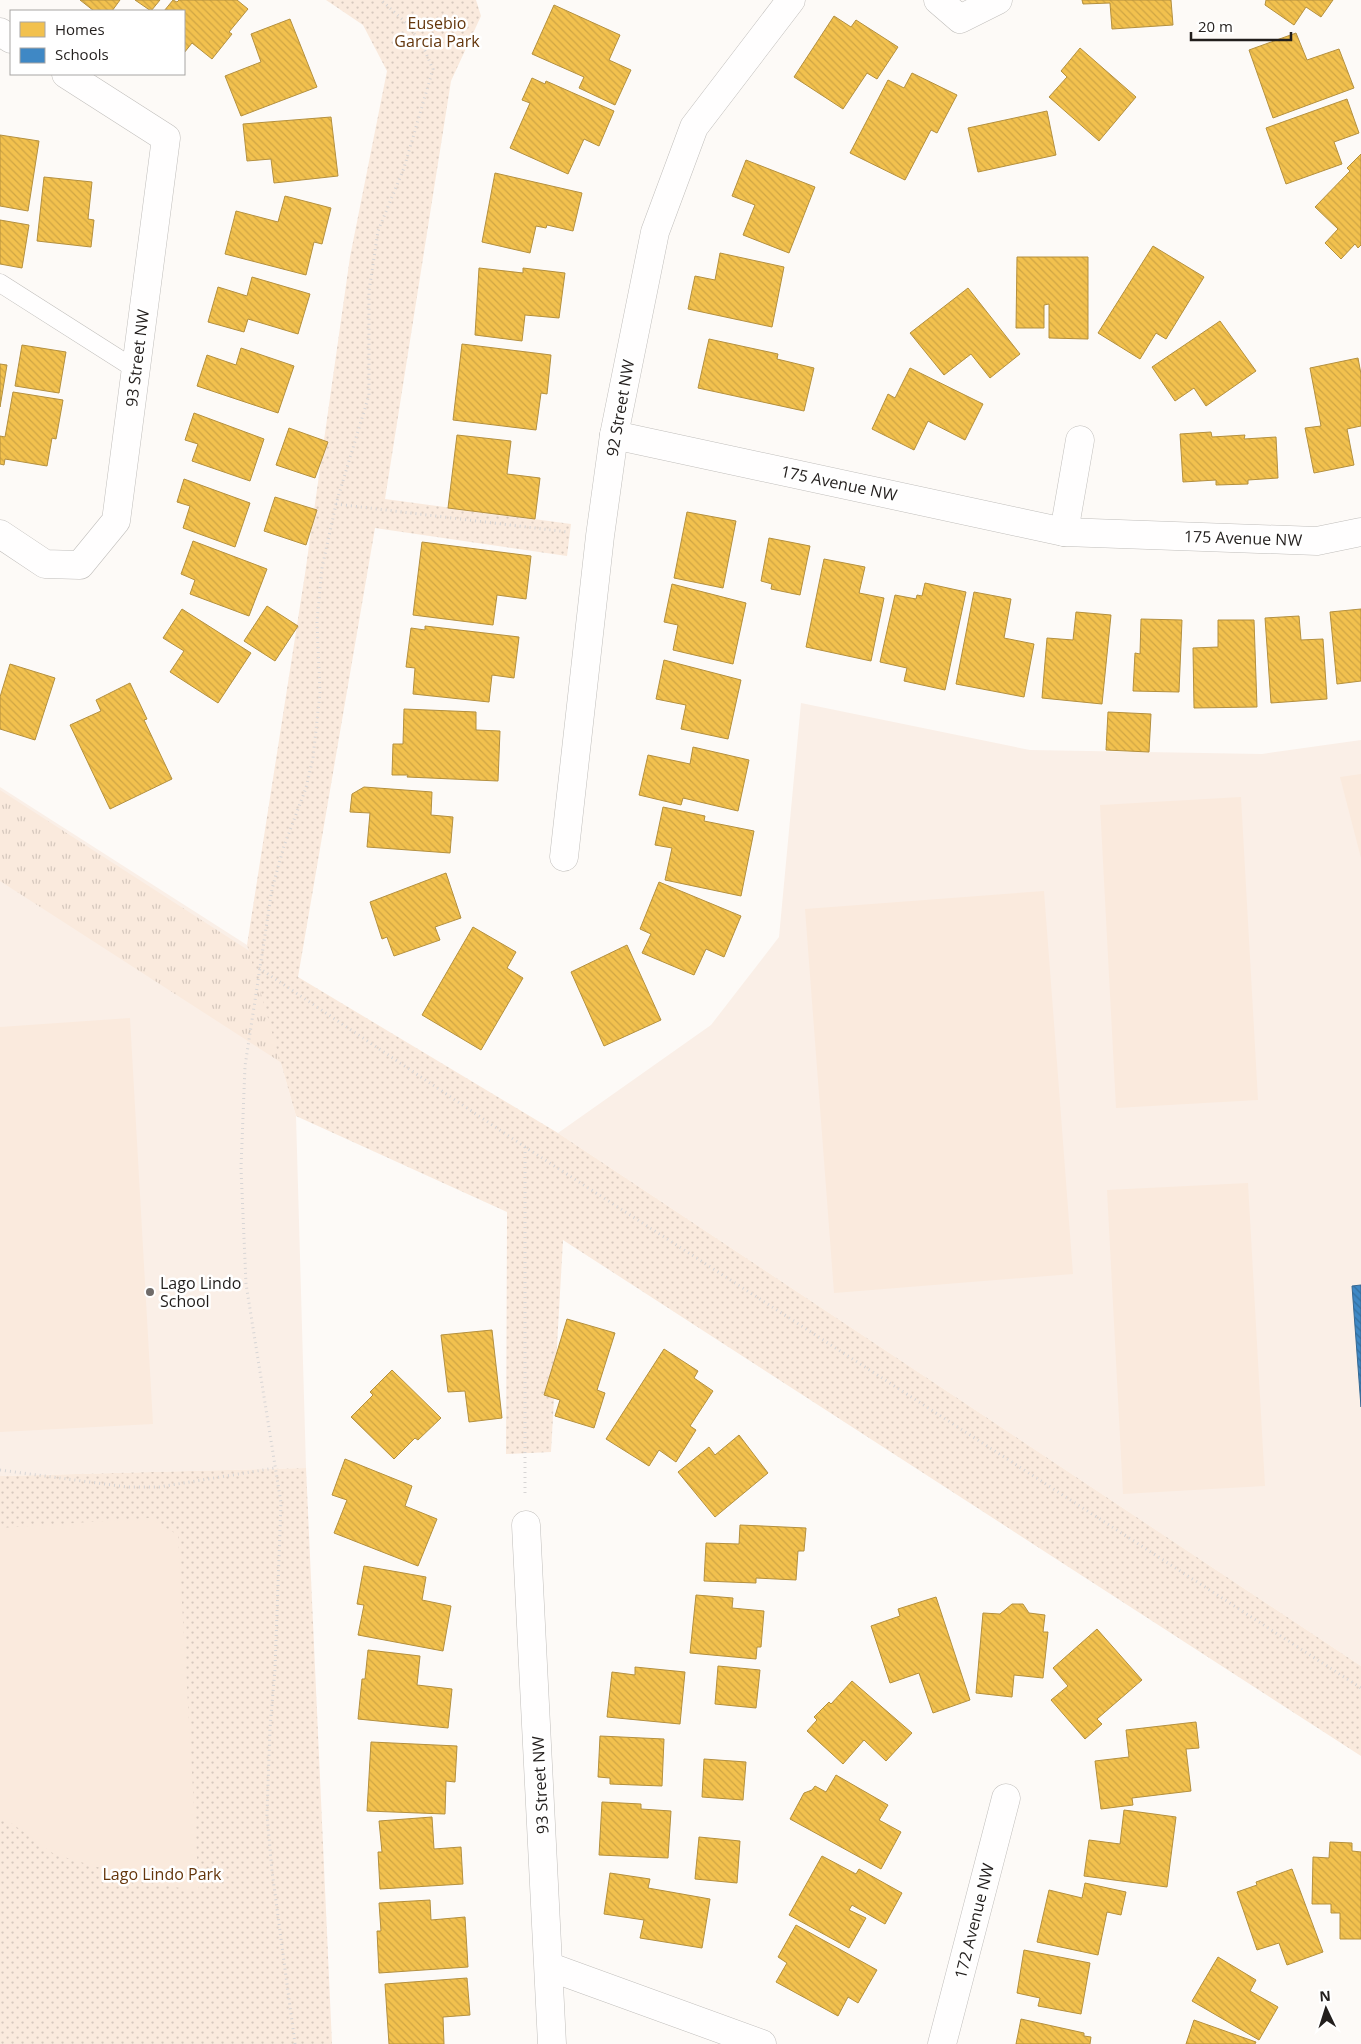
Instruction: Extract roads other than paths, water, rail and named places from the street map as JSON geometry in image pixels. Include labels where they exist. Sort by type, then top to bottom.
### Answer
[{"type":"street","name":"92 Street NW","points":[[564,856],[600,536],[614,435],[655,232],[694,127],[792,0]]},
{"type":"street","points":[[938,0],[960,19],[998,0]]},
{"type":"street","name":"93 Street NW","points":[[0,534],[44,564],[80,565],[116,521],[166,138],[68,75]]},
{"type":"street","name":"175 Avenue NW","points":[[614,435],[1064,532],[1317,540],[1361,532]]},
{"type":"street","points":[[1064,532],[1080,440]]},
{"type":"street","name":"93 Street NW","points":[[526,1525],[550,1967],[552,2044]]},
{"type":"street","name":"172 Avenue NW","points":[[942,2044],[1006,1798]]},
{"type":"street","points":[[550,1967],[762,2044]]},
{"type":"lane","points":[[0,283],[135,369]]},
{"type":"place","name":"Lago Lindo School","points":[[150,1292]]},
{"type":"park label","name":"Eusebio Garcia Park","points":[[437,32]]},
{"type":"park label","name":"Lago Lindo Park","points":[[162,1874]]}]
